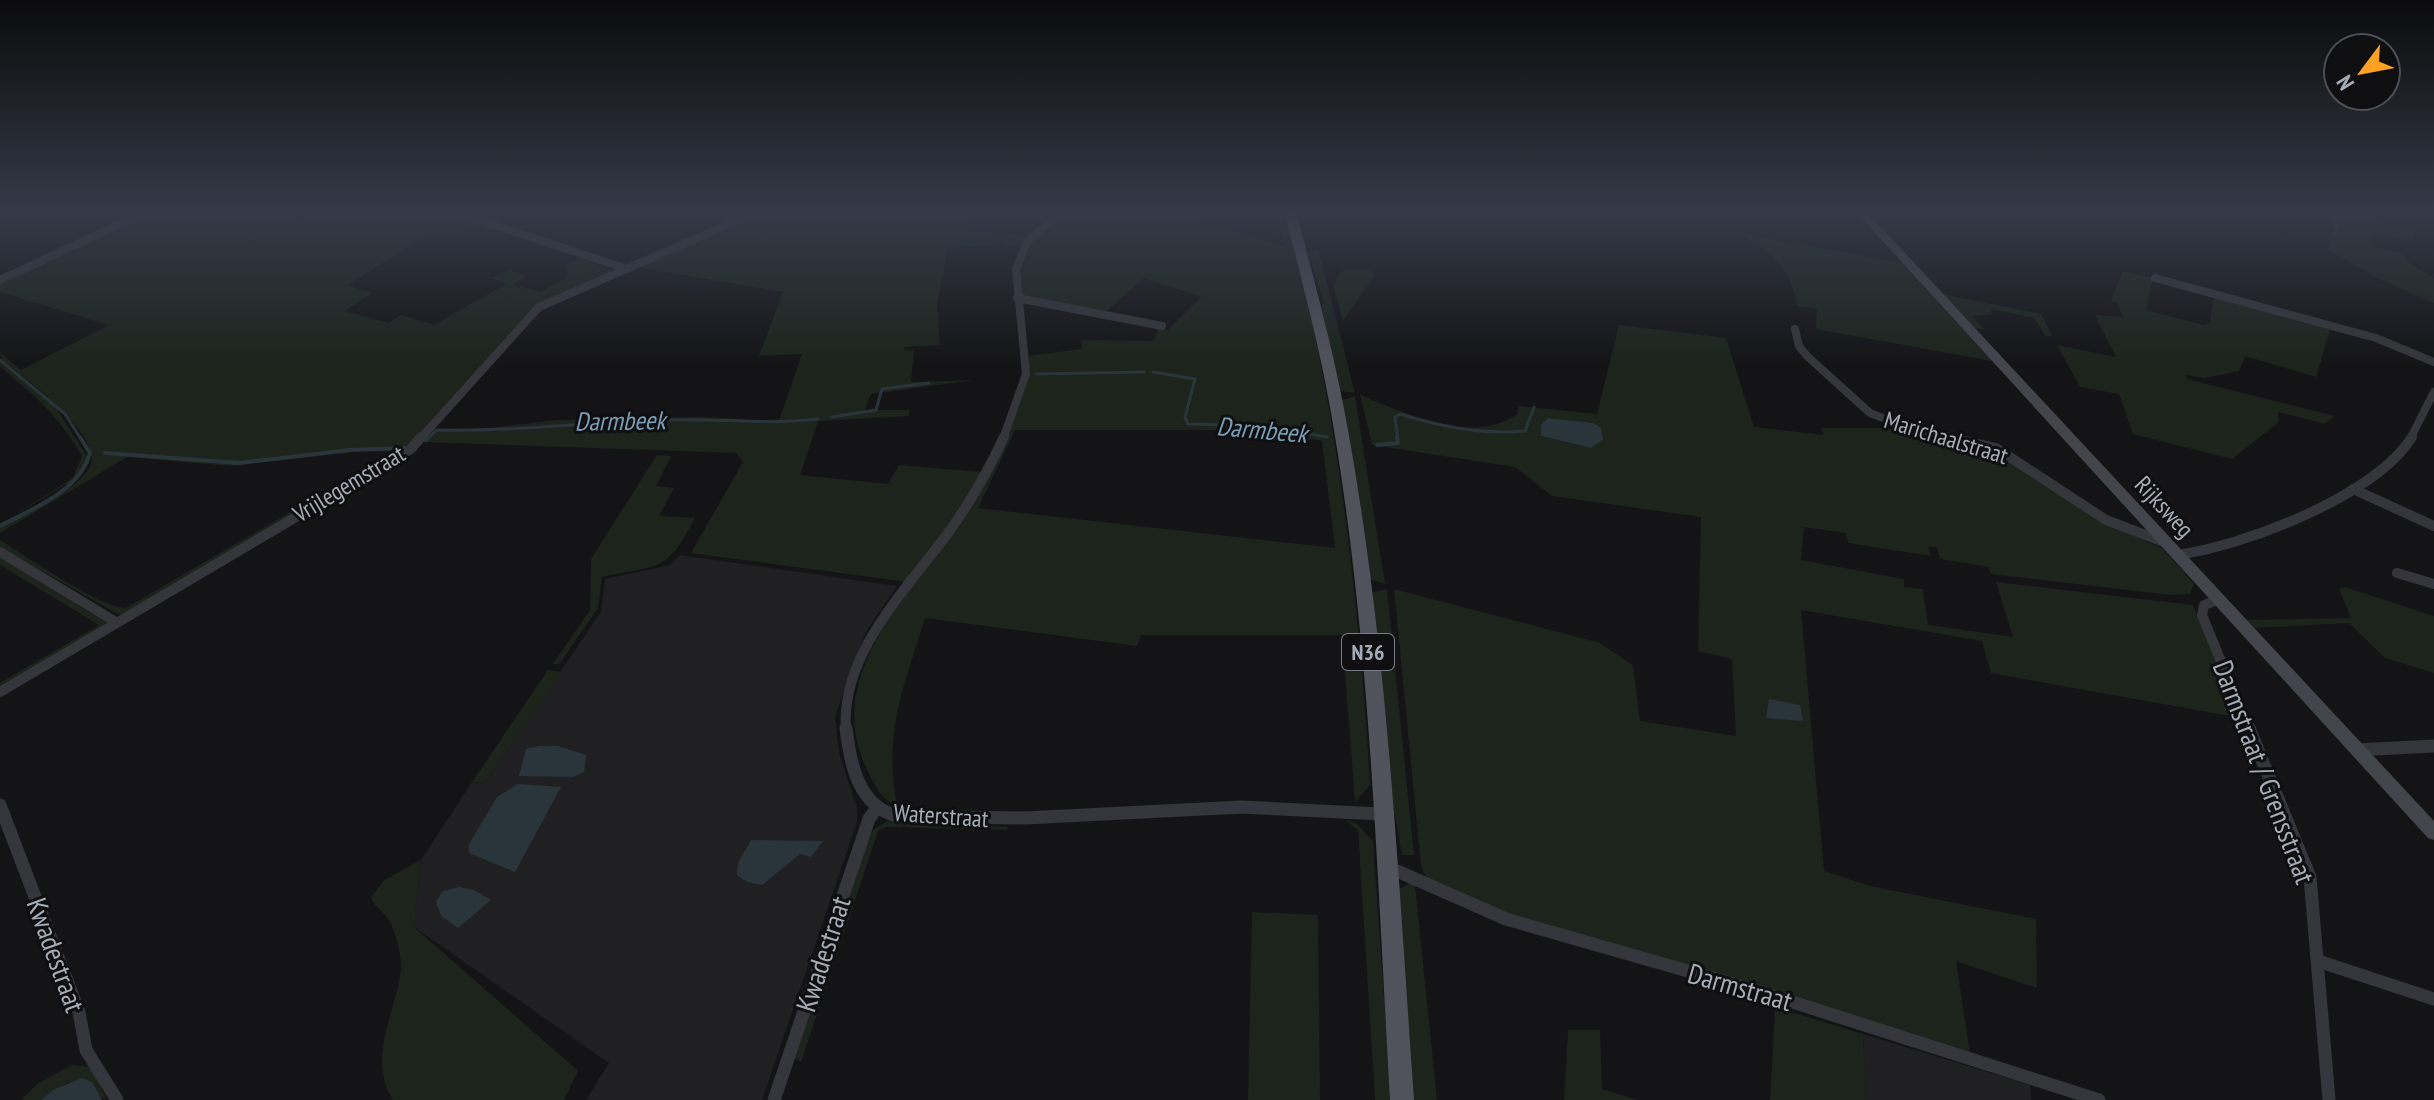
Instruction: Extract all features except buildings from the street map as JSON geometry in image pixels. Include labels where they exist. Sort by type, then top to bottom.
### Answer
[{"type":"main road","name":"N36","points":[[1304,262],[1320,324],[1345,455],[1362,587],[1402,1100]]},
{"type":"main road","name":"Rijksweg","points":[[1907,262],[2434,833]]},
{"type":"street","points":[[0,280],[38,262]]},
{"type":"street","points":[[607,262],[627,269]]},
{"type":"street","name":"Vrijlegemstraat","points":[[0,692],[411,449],[530,313],[642,262]]},
{"type":"street","name":"Waterstraat","points":[[1016,262],[1013,277],[1025,378],[1007,425],[984,477],[959,520],[886,616],[848,698],[846,742],[866,793],[876,809],[898,816],[1008,820],[1243,807],[1318,807],[1381,814]]},
{"type":"street","points":[[2155,278],[2376,338],[2434,362]]},
{"type":"street","points":[[1017,298],[1162,326]]},
{"type":"street","name":"Marichaalstraat","points":[[1795,329],[1799,346],[1807,356],[1870,413],[1914,430],[1996,448],[2106,520],[2164,542]]},
{"type":"street","points":[[2177,555],[2200,554],[2353,489],[2384,470],[2408,444],[2434,392]]},
{"type":"street","points":[[2353,489],[2434,526]]},
{"type":"street","points":[[0,552],[116,622]]},
{"type":"street","points":[[2397,573],[2434,584]]},
{"type":"street","name":"Darmstraat / Grensstraat","points":[[2218,600],[2204,605],[2202,615],[2310,877],[2329,1100]]},
{"type":"street","points":[[2356,750],[2434,746]]},
{"type":"street","name":"Kwadestraat","points":[[0,805],[79,1012],[86,1050],[117,1100]]},
{"type":"street","name":"Kwadestraat","points":[[774,1100],[835,912],[869,819],[876,809]]},
{"type":"street","name":"Darmstraat","points":[[1385,867],[1395,867],[1506,919],[1758,991],[2099,1100]]},
{"type":"street","points":[[2318,961],[2434,999]]},
{"type":"shaded area","points":[[44,262],[384,262],[347,285],[372,293],[344,311],[389,323],[401,315],[434,325],[506,284],[492,278],[509,270],[527,276],[513,285],[541,292],[567,277],[567,265],[571,262],[592,262],[615,272],[531,310],[453,400],[400,453],[121,616],[0,547],[0,540],[81,590],[126,608],[393,452],[365,451],[230,466],[127,457],[0,533],[0,528],[70,488],[88,470],[92,457],[87,442],[62,410],[2,360],[0,352],[21,370],[109,325],[0,292],[0,283]]},
{"type":"shaded area","points":[[648,262],[945,262],[937,303],[940,345],[904,347],[904,350],[914,351],[911,382],[975,380],[871,394],[865,410],[910,410],[908,416],[818,421],[800,475],[888,484],[899,465],[983,472],[969,498],[907,582],[691,553],[743,462],[736,453],[422,442],[433,429],[481,429],[557,420],[702,417],[779,421],[802,354],[759,356],[783,292],[637,267]]},
{"type":"shaded area","points":[[1021,262],[1298,262],[1319,351],[1331,422],[1359,639],[1370,785],[1355,802],[1342,635],[1141,635],[1137,646],[925,618],[903,688],[894,732],[893,780],[897,806],[881,794],[865,765],[855,728],[857,690],[869,654],[889,618],[981,488],[1001,442],[1028,356],[1082,349],[1081,340],[1153,341],[1159,329],[1168,330],[1201,297],[1144,278],[1104,313],[1020,296]],"holes":[[[1015,430],[1264,430],[1322,441],[1335,548],[978,508]]]},
{"type":"shaded area","points":[[1311,262],[1321,262],[1355,393],[1340,391],[1321,307],[1324,302]]},
{"type":"shaded area","points":[[1900,262],[1992,361],[1816,329],[1817,309],[1797,306],[1790,282],[1779,263]]},
{"type":"shaded area","points":[[2350,262],[2409,262],[2434,279],[2434,303]]},
{"type":"shaded area","points":[[1370,269],[1375,276],[1343,320],[1333,286],[1342,271]]},
{"type":"shaded area","points":[[2123,271],[2153,278],[2146,310],[2203,325],[2210,323],[2214,293],[2331,327],[2316,377],[2245,356],[2239,371],[2204,378],[2186,375],[2187,379],[2335,416],[2325,424],[2278,412],[2279,422],[2232,459],[2133,434],[2119,394],[2080,387],[2057,345],[2116,357],[2095,315],[2123,317],[2117,303],[2111,301]]},
{"type":"shaded area","points":[[1942,294],[2041,314],[2052,336],[2046,336],[2034,318],[1991,309],[1992,314],[1973,316],[1984,329],[1974,329]]},
{"type":"shaded area","points":[[1619,325],[1726,338],[1754,427],[1824,435],[1821,428],[1885,428],[1998,452],[2095,517],[2163,549],[2194,584],[2190,594],[2170,595],[1991,574],[1989,567],[1940,559],[1937,547],[1928,547],[1931,556],[1848,543],[1846,533],[1804,527],[1801,560],[1904,579],[1904,587],[1923,589],[1928,625],[2013,637],[1996,582],[2193,605],[2241,718],[1991,673],[1982,641],[1801,610],[1824,871],[1870,886],[2036,919],[2037,988],[1956,961],[1970,1053],[1490,908],[1426,878],[1421,866],[1394,589],[1600,643],[1633,665],[1640,721],[1736,736],[1732,659],[1698,651],[1701,517],[1552,496],[1515,467],[1372,445],[1360,395],[1419,418],[1460,427],[1499,423],[1518,414],[1518,406],[1597,414]],"holes":[[[1549,418],[1593,423],[1591,448],[1541,436]]]},
{"type":"shaded area","points":[[0,361],[56,408],[88,458],[76,478],[0,524],[73,478],[82,456],[55,417],[0,367]]},
{"type":"shaded area","points":[[1355,396],[1385,584],[1369,579],[1342,400]]},
{"type":"shaded area","points":[[1548,418],[1593,423],[1601,428],[1603,439],[1591,448],[1541,436],[1541,425]]},
{"type":"shaded area","points":[[657,455],[671,456],[656,486],[674,488],[659,516],[695,518],[676,549],[659,564],[602,577],[598,608],[559,664],[553,664],[590,610],[591,559]]},
{"type":"shaded area","points":[[680,555],[897,586],[865,633],[835,716],[839,753],[857,808],[857,822],[762,1100],[586,1100],[609,1063],[414,927],[421,860],[472,782],[485,783],[601,612],[605,579],[670,565]]},
{"type":"shaded area","points":[[0,557],[107,623],[0,689],[0,683],[99,625],[0,565]]},
{"type":"shaded area","points":[[2345,587],[2434,616],[2434,673],[2385,658],[2349,623],[2254,628],[2247,620],[2351,618],[2339,589]]},
{"type":"shaded area","points":[[1387,589],[1414,855],[1402,855],[1395,814],[1389,812],[1369,593]]},
{"type":"shaded area","points":[[548,670],[561,672],[485,783],[472,782]]},
{"type":"shaded area","points":[[1769,699],[1800,705],[1803,721],[1766,718]]},
{"type":"shaded area","points":[[558,746],[586,755],[584,772],[573,777],[519,776],[526,749]]},
{"type":"shaded area","points":[[518,784],[561,787],[515,872],[469,853],[469,844],[497,797]]},
{"type":"shaded area","points":[[1345,820],[1356,823],[1373,841],[1391,1100],[1375,1100],[1358,830]]},
{"type":"shaded area","points":[[888,821],[1008,827],[1007,830],[886,827],[878,831],[801,1062],[794,1058],[861,851],[873,830]]},
{"type":"shaded area","points":[[751,840],[823,841],[811,857],[800,854],[762,885],[747,882],[737,875],[738,863]]},
{"type":"shaded area","points":[[421,860],[414,927],[578,1071],[564,1100],[393,1100],[382,1068],[385,1034],[401,968],[400,957],[391,924],[371,897],[384,880]]},
{"type":"shaded area","points":[[1410,883],[1415,885],[1437,1100],[1411,1100],[1397,890]]},
{"type":"shaded area","points":[[459,887],[474,890],[491,900],[458,928],[441,916],[436,901],[443,891]]},
{"type":"shaded area","points":[[1252,912],[1318,915],[1320,1100],[1248,1100]]},
{"type":"shaded area","points":[[1775,1007],[1863,1034],[1866,1100],[1770,1100]]},
{"type":"shaded area","points":[[1568,1030],[1600,1030],[1602,1089],[1638,1100],[1564,1100]]},
{"type":"shaded area","points":[[1863,1034],[2030,1085],[2031,1100],[1866,1100]]},
{"type":"shaded area","points":[[72,1065],[91,1067],[107,1100],[68,1082],[41,1100],[21,1100],[37,1084]]},
{"type":"shaded area","points":[[82,1078],[92,1082],[102,1100],[41,1100],[55,1089]]},
{"type":"waterway","points":[[0,360],[65,414],[81,439]]},
{"type":"waterway","name":"Darmbeek","points":[[1036,374],[1144,372]]},
{"type":"waterway","name":"Darmbeek","points":[[1153,372],[1195,379],[1185,417],[1188,424],[1264,426],[1327,437]]},
{"type":"waterway","name":"Darmbeek","points":[[832,417],[876,410],[882,389],[929,383]]},
{"type":"waterway","name":"Darmbeek","points":[[1398,439],[1395,417],[1400,414],[1462,429],[1509,432],[1525,431],[1534,407]]},
{"type":"waterway","name":"Darmbeek","points":[[427,439],[437,430],[492,430],[658,420],[818,419]]},
{"type":"waterway","points":[[0,526],[53,497],[76,478],[90,453],[80,437]]},
{"type":"waterway","name":"Darmbeek","points":[[1377,445],[1398,443],[1397,437]]},
{"type":"waterway","name":"Darmbeek","points":[[105,453],[240,463],[349,450],[406,448]]}]
